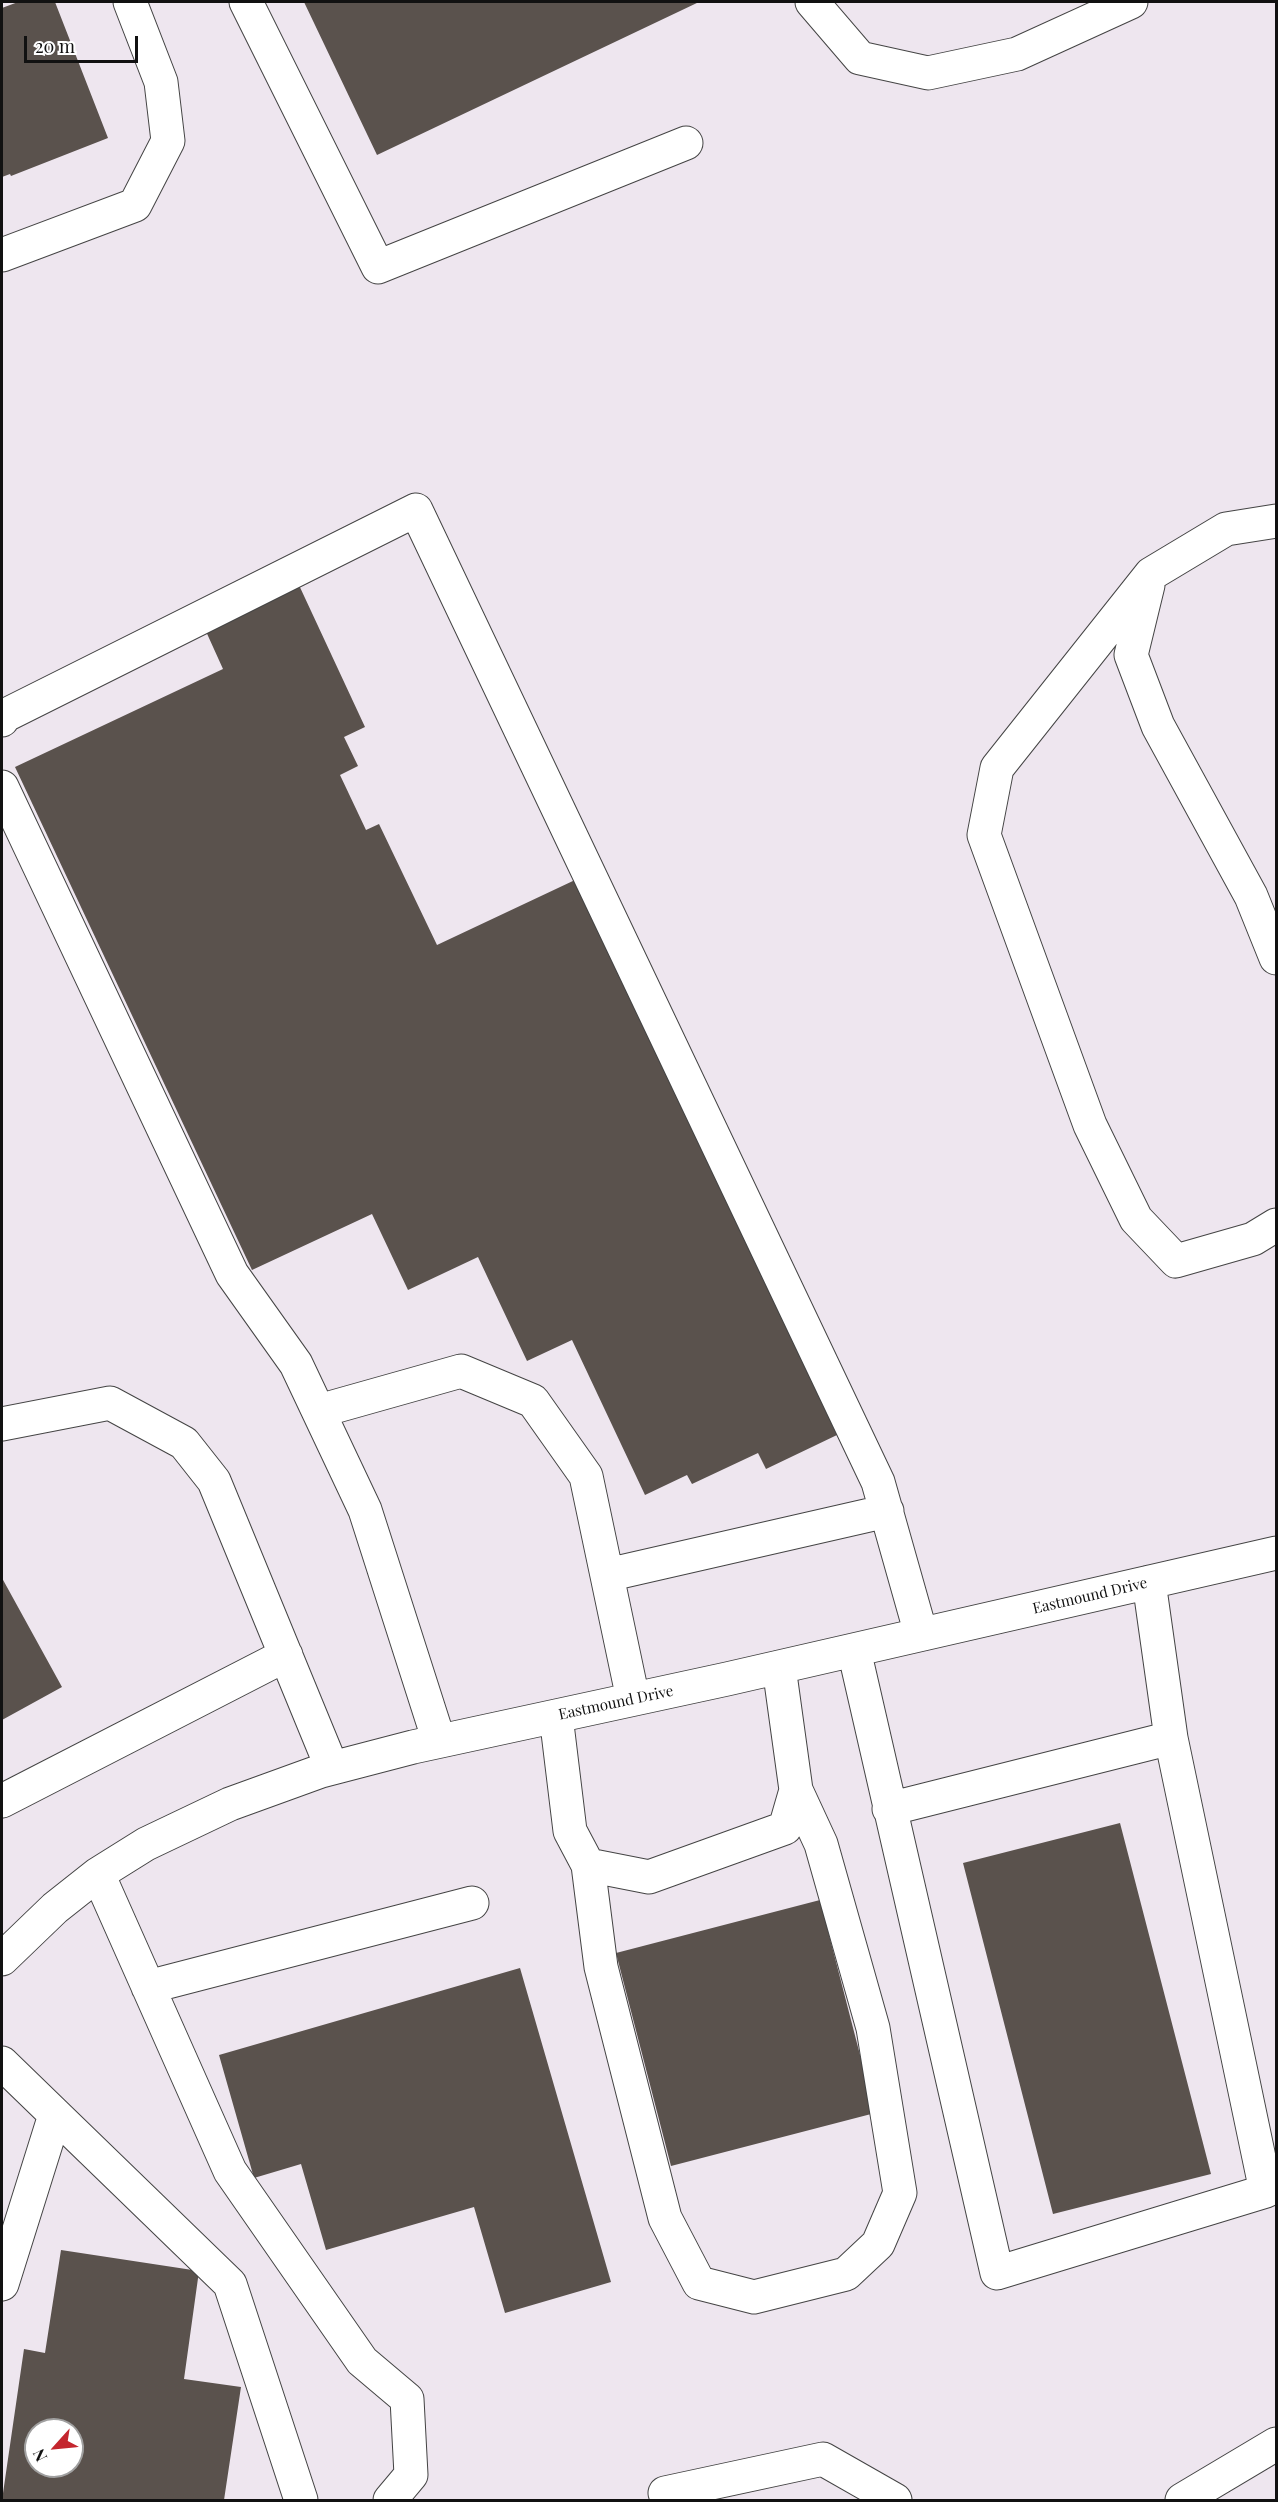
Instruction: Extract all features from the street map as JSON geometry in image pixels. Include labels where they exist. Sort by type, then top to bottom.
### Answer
[{"type":"street","points":[[2,255],[135,205],[168,141],[161,82],[130,2]]},
{"type":"street","points":[[246,2],[378,267],[686,143]]},
{"type":"street","points":[[812,2],[860,58],[928,73],[1017,54],[1131,2]]},
{"type":"street","points":[[2,720],[2,717],[416,510],[878,1482],[921,1634]]},
{"type":"street","points":[[1276,521],[1226,529],[1151,574],[997,768],[984,835],[1090,1125],[1136,1220],[1176,1261],[1253,1239],[1276,1225]]},
{"type":"street","points":[[1151,574],[1131,655],[1158,726],[1251,897],[1276,958]]},
{"type":"street","points":[[2,787],[232,1274],[296,1364],[365,1510],[439,1741]]},
{"type":"street","points":[[319,1411],[461,1371],[533,1401],[586,1476],[633,1699]]},
{"type":"street","points":[[2,1424],[110,1403],[183,1443],[214,1481],[332,1768]]},
{"type":"street","points":[[607,1575],[887,1511]]},
{"type":"street","name":"Eastmound Drive","points":[[2,1959],[55,1908],[98,1874],[146,1844],[230,1804],[332,1768],[439,1741],[779,1667],[1276,1553]]},
{"type":"street","points":[[854,1650],[997,2273],[1266,2191],[1171,1738],[1149,1582]]},
{"type":"street","points":[[2,1801],[286,1654]]},
{"type":"street","points":[[556,1716],[570,1831],[588,1865],[601,1967],[665,2217],[699,2283],[754,2297],[846,2274],[878,2244],[900,2193],[873,2028],[821,1844],[796,1790],[779,1667]]},
{"type":"street","points":[[889,1809],[1171,1738]]},
{"type":"street","points":[[588,1865],[649,1877],[784,1828],[796,1790]]},
{"type":"street","points":[[98,1874],[230,2171],[362,2361],[407,2399],[411,2475],[390,2500]]},
{"type":"street","points":[[148,1987],[472,1903]]},
{"type":"street","points":[[2,2063],[230,2284],[301,2500]]},
{"type":"street","points":[[2,2284],[56,2115]]},
{"type":"street","points":[[1182,2500],[1276,2444]]},
{"type":"street","points":[[664,2493],[823,2459],[896,2500]]},
{"type":"shaded area","points":[[2,2],[1276,2],[1276,2500],[2,2500]]},
{"type":"building","points":[[18,2],[55,2],[108,138],[11,176],[10,174],[2,177],[2,8]]},
{"type":"building","points":[[304,2],[699,2],[377,155]]},
{"type":"building","points":[[298,583],[365,727],[344,737],[358,766],[340,775],[366,830],[379,824],[437,945],[575,880],[837,1435],[766,1469],[758,1453],[692,1484],[687,1475],[645,1495],[572,1340],[527,1361],[478,1257],[408,1290],[372,1214],[252,1270],[15,767],[223,669],[204,627]]},
{"type":"building","points":[[2,1578],[62,1687],[2,1720]]},
{"type":"building","points":[[1120,1823],[1211,2174],[1053,2214],[963,1863]]},
{"type":"building","points":[[820,1900],[875,2113],[671,2166],[616,1953]]},
{"type":"building","points":[[520,1968],[611,2282],[505,2313],[474,2207],[326,2250],[301,2164],[254,2178],[219,2055]]},
{"type":"building","points":[[61,2250],[199,2271],[184,2379],[241,2387],[224,2500],[2,2500],[24,2349],[45,2353]]}]
